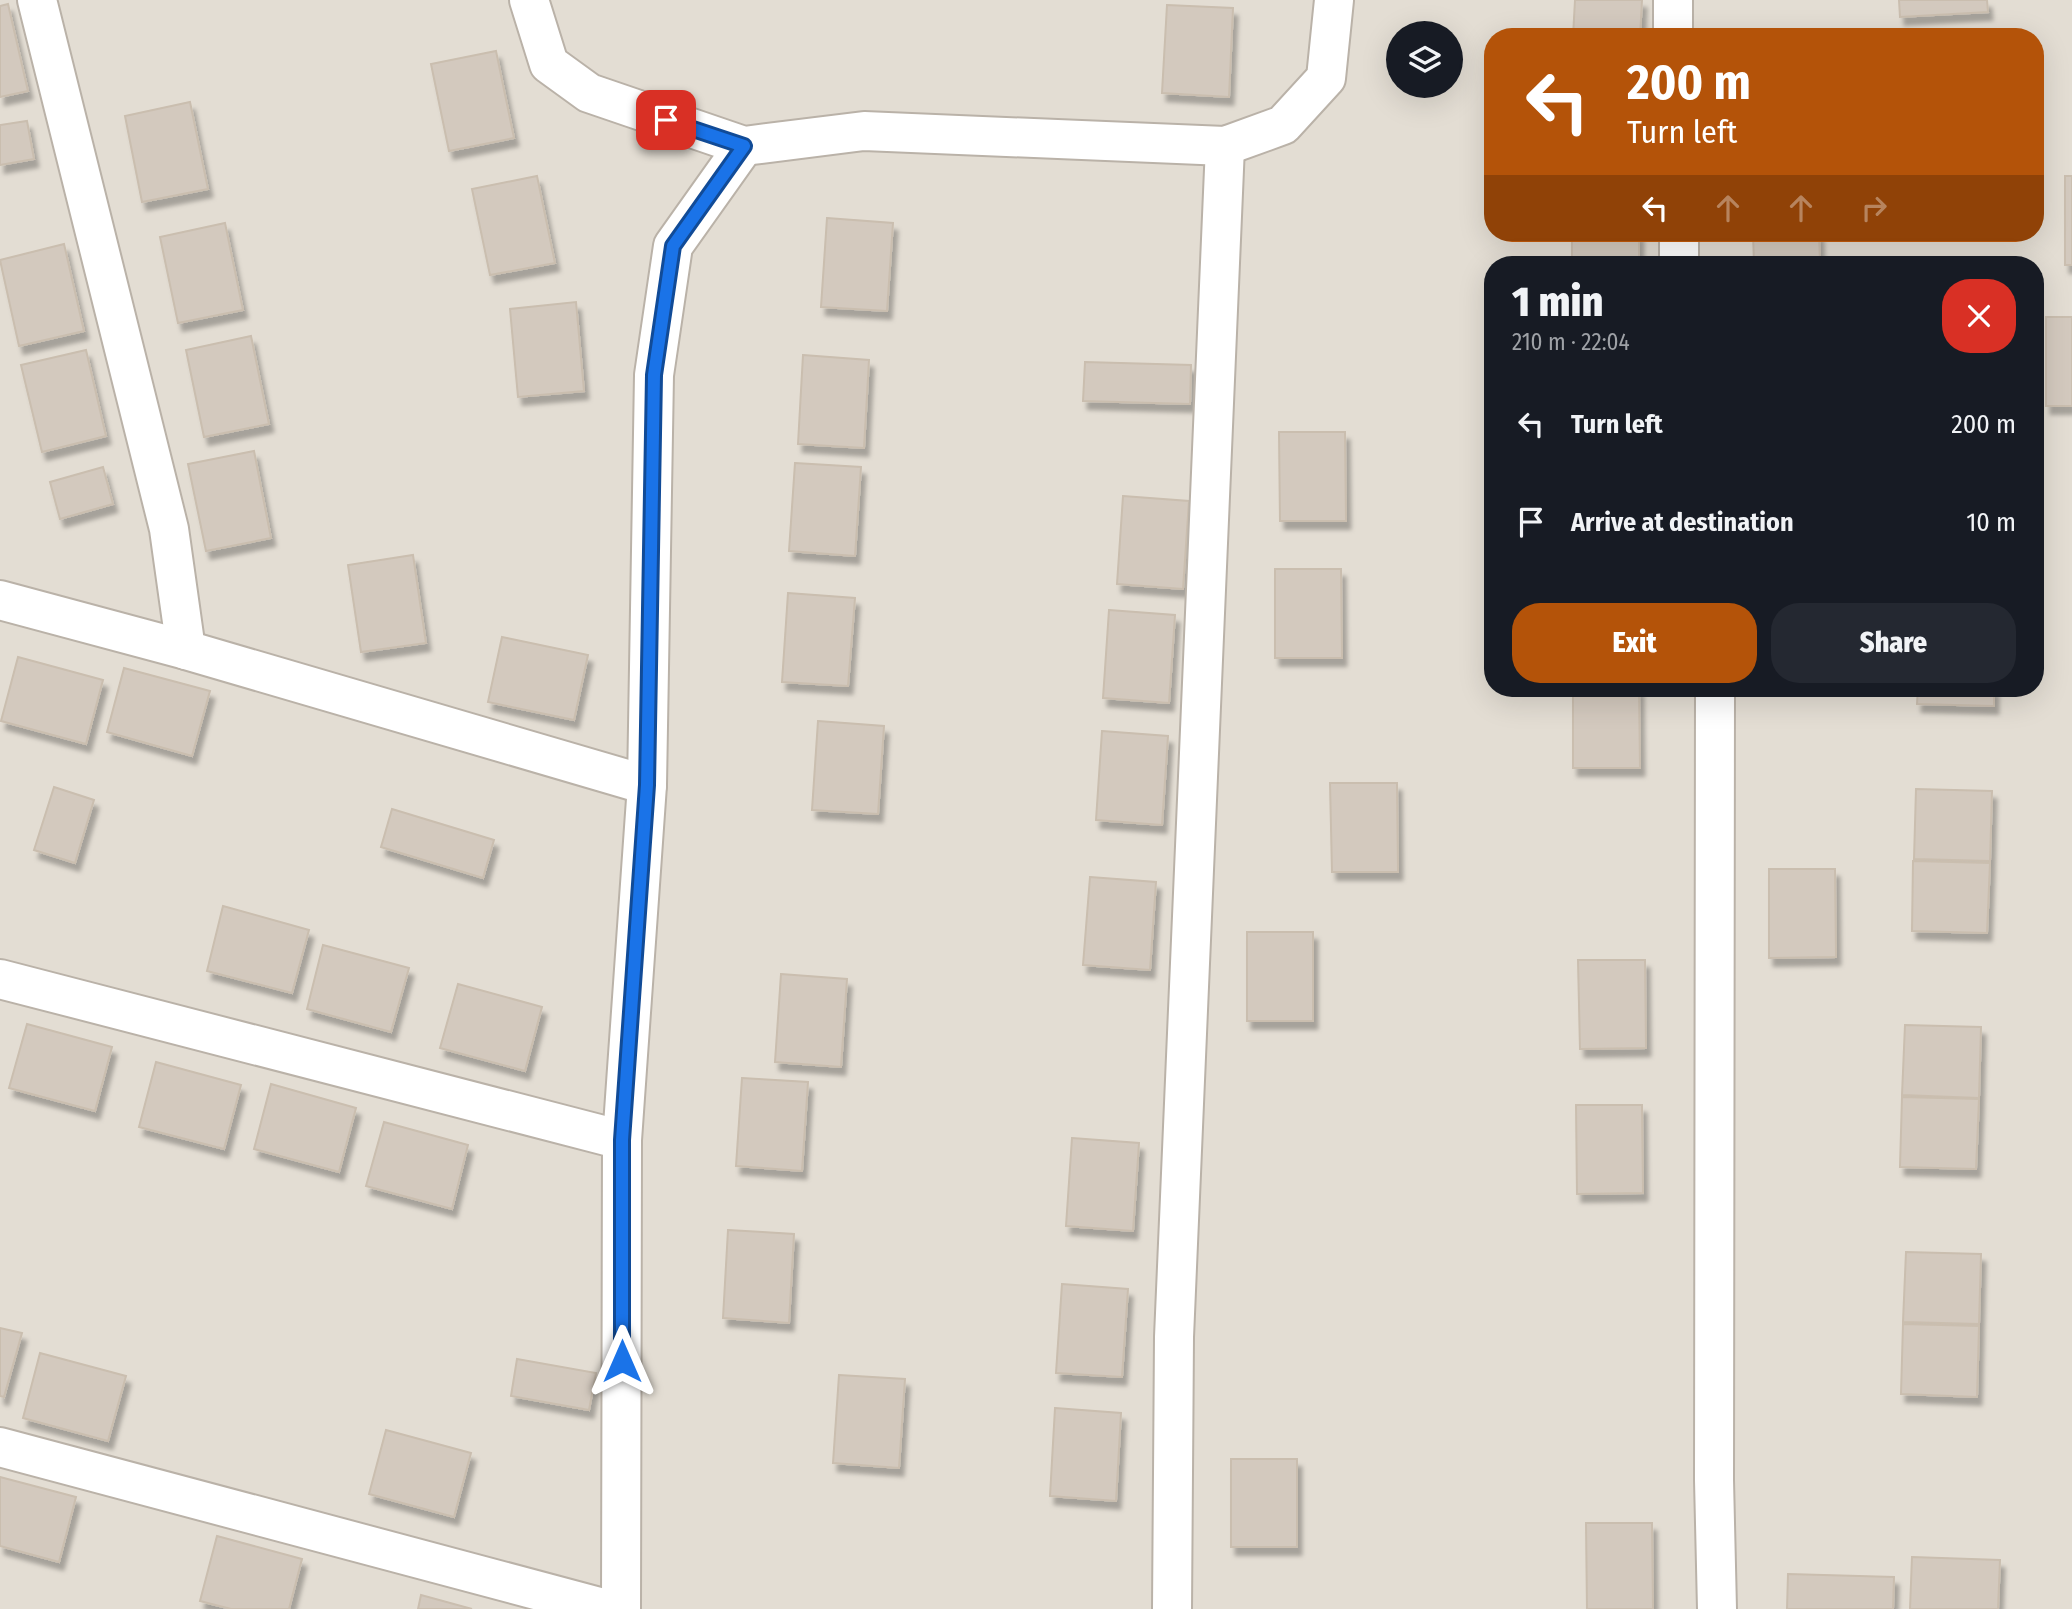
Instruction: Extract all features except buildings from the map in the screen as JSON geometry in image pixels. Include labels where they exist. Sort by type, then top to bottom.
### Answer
[{"type":"street","points":[[37,0],[169,529],[186,650]]},
{"type":"street","points":[[529,0],[549,64],[589,93],[744,146],[863,131],[1225,146],[1283,125],[1326,78],[1334,0]]},
{"type":"street","points":[[1672,0],[1674,28]]},
{"type":"street","points":[[621,1609],[622,1140],[647,785],[654,375],[673,246],[744,146]]},
{"type":"street","points":[[1172,1609],[1174,1337],[1225,146]]},
{"type":"street","points":[[0,600],[186,650],[647,785]]},
{"type":"street","points":[[1714,697],[1714,1480],[1717,1609]]},
{"type":"street","points":[[0,979],[622,1140]]},
{"type":"street","points":[[0,1447],[607,1609]]},
{"type":"shaded area","points":[[0,0],[2072,0],[2072,1609],[0,1609]]},
{"type":"route","points":[[622,1361],[622,1140],[647,785],[654,375],[673,246],[744,146],[666,120]]}]
